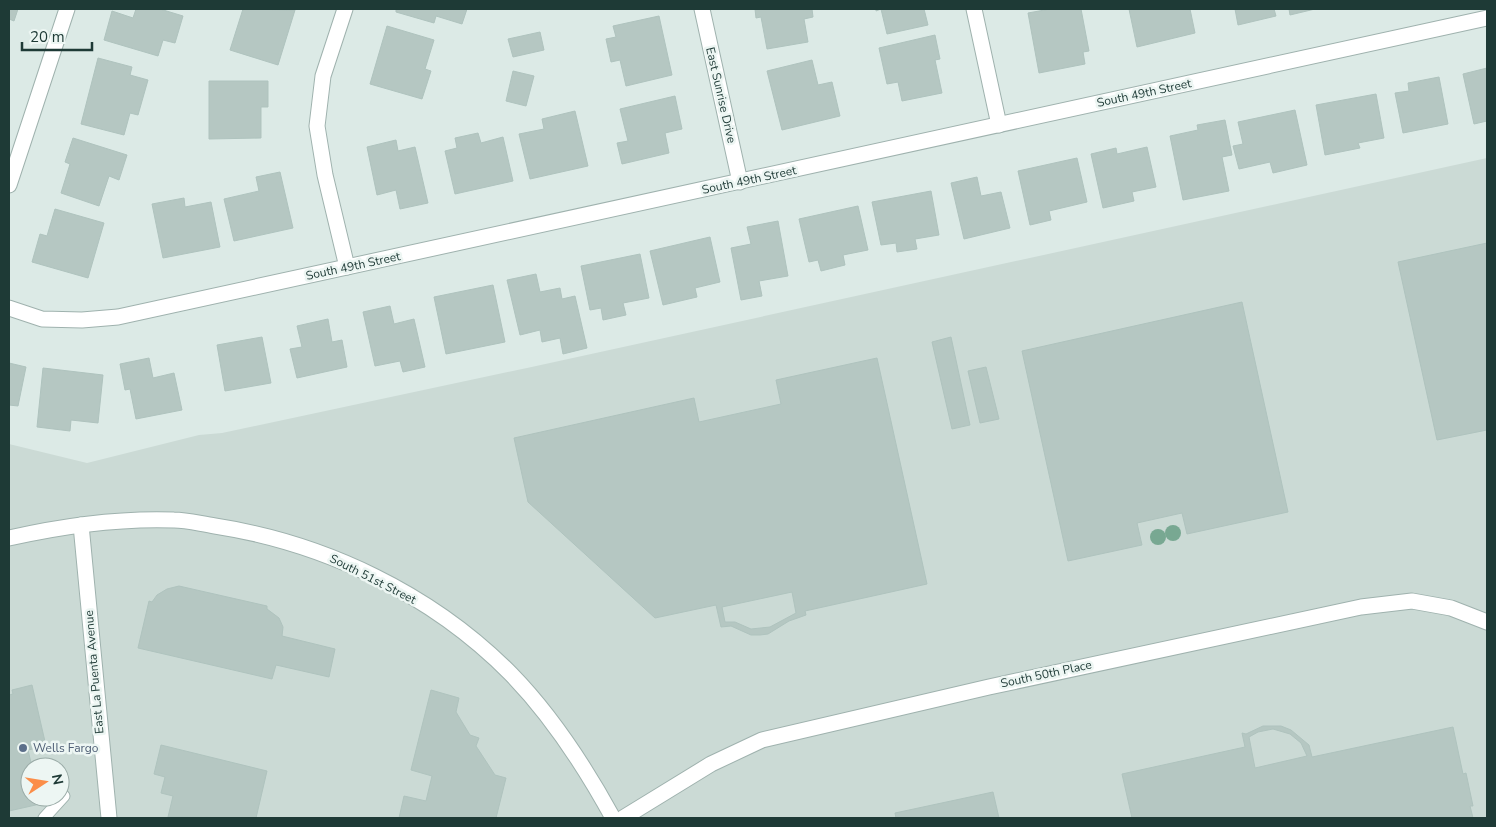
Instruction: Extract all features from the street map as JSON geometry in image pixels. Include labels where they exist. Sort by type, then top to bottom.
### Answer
[{"type":"street","points":[[9,186],[67,9]]},
{"type":"street","points":[[345,9],[323,76],[317,126],[325,175],[348,267]]},
{"type":"street","name":"East Sunrise Drive","points":[[702,9],[740,182]]},
{"type":"street","points":[[974,9],[999,125]]},
{"type":"street","name":"South 49th Street","points":[[9,308],[42,319],[82,320],[118,317],[1487,18]]},
{"type":"street","name":"South 51st Street","points":[[9,538],[81,525],[130,520],[175,520],[248,531],[328,555],[397,588],[477,643],[510,674],[538,705],[589,773],[613,818]]},
{"type":"street","name":"East La Puenta Avenue","points":[[81,525],[109,818]]},
{"type":"street","name":"South 50th Place","points":[[623,818],[711,764],[762,740],[979,689],[1361,607],[1412,601],[1451,608],[1487,622]]},
{"type":"lane","points":[[44,818],[53,807]]},
{"type":"shaded area","points":[[1487,158],[1487,818],[9,818],[9,444],[87,463],[199,435],[222,433]]},
{"type":"building","points":[[9,9],[18,9],[14,21],[9,19]]},
{"type":"building","points":[[136,9],[160,9],[183,16],[175,43],[163,40],[158,56],[104,40],[112,11],[133,18]]},
{"type":"building","points":[[243,9],[295,10],[278,65],[230,50]]},
{"type":"building","points":[[396,9],[467,9],[462,24],[436,16],[434,23],[396,12]]},
{"type":"building","points":[[755,9],[812,9],[813,17],[804,19],[808,42],[767,49],[761,17],[756,18]]},
{"type":"building","points":[[881,9],[924,9],[928,25],[887,34]]},
{"type":"building","points":[[1050,9],[1081,9],[1089,51],[1083,52],[1085,64],[1039,73],[1028,13]]},
{"type":"building","points":[[1129,9],[1190,9],[1195,33],[1137,47]]},
{"type":"building","points":[[1235,9],[1274,9],[1276,16],[1238,25]]},
{"type":"building","points":[[1289,9],[1315,9],[1290,15]]},
{"type":"building","points":[[659,16],[672,75],[626,86],[620,60],[611,62],[606,39],[616,37],[613,26]]},
{"type":"building","points":[[387,26],[434,40],[425,69],[431,71],[422,99],[370,84]]},
{"type":"building","points":[[540,32],[544,50],[513,57],[508,39]]},
{"type":"building","points":[[935,35],[940,59],[935,60],[942,93],[902,101],[898,82],[887,84],[879,48]]},
{"type":"building","points":[[98,58],[132,67],[130,75],[148,80],[138,115],[130,113],[124,135],[81,124]]},
{"type":"building","points":[[812,60],[818,85],[832,82],[840,116],[782,130],[767,71]]},
{"type":"building","points":[[1487,68],[1487,121],[1474,124],[1463,74]]},
{"type":"building","points":[[513,71],[534,76],[526,106],[506,101]]},
{"type":"building","points":[[1439,77],[1448,124],[1403,133],[1395,93],[1409,91],[1408,83]]},
{"type":"building","points":[[209,81],[268,81],[268,107],[261,107],[261,138],[209,139]]},
{"type":"building","points":[[1376,94],[1384,138],[1358,143],[1360,148],[1325,155],[1316,105]]},
{"type":"building","points":[[675,96],[682,129],[665,133],[669,153],[622,164],[617,143],[628,141],[620,109]]},
{"type":"building","points":[[1295,110],[1307,165],[1273,173],[1270,162],[1239,169],[1233,146],[1243,144],[1238,122]]},
{"type":"building","points":[[575,111],[588,166],[530,179],[519,134],[544,129],[542,119]]},
{"type":"building","points":[[1225,120],[1232,155],[1222,157],[1229,191],[1183,200],[1170,136],[1198,130],[1197,125]]},
{"type":"building","points":[[478,133],[481,143],[503,137],[513,181],[455,194],[445,151],[457,148],[455,138]]},
{"type":"building","points":[[73,138],[127,155],[119,180],[109,176],[99,206],[61,193],[70,164],[65,162]]},
{"type":"building","points":[[396,140],[398,151],[415,147],[428,203],[400,209],[396,190],[377,195],[367,147]]},
{"type":"building","points":[[1147,147],[1156,187],[1132,192],[1134,201],[1103,208],[1091,154],[1116,148],[1117,154]]},
{"type":"building","points":[[1077,158],[1087,202],[1049,211],[1051,220],[1030,225],[1018,171]]},
{"type":"building","points":[[280,172],[293,228],[234,241],[224,199],[259,191],[256,177]]},
{"type":"building","points":[[977,177],[981,196],[1001,192],[1010,228],[964,239],[951,183]]},
{"type":"building","points":[[931,191],[939,235],[915,239],[917,249],[897,252],[896,243],[881,245],[872,202]]},
{"type":"building","points":[[184,198],[185,207],[211,202],[220,247],[163,258],[152,204]]},
{"type":"building","points":[[858,206],[868,250],[843,255],[845,265],[821,271],[818,260],[809,262],[799,219]]},
{"type":"building","points":[[55,209],[104,223],[88,278],[32,262],[40,234],[47,236]]},
{"type":"building","points":[[778,221],[788,276],[759,281],[762,296],[741,300],[731,248],[751,244],[747,227]]},
{"type":"building","points":[[710,237],[720,282],[695,288],[697,297],[663,305],[650,251]]},
{"type":"building","points":[[1487,243],[1487,430],[1437,440],[1398,262]]},
{"type":"building","points":[[640,254],[649,298],[623,303],[626,315],[603,320],[601,308],[590,310],[581,266]]},
{"type":"building","points":[[536,274],[540,292],[560,288],[562,299],[575,296],[587,348],[563,354],[560,338],[542,342],[540,330],[520,335],[507,280]]},
{"type":"building","points":[[493,285],[505,342],[446,354],[434,297]]},
{"type":"building","points":[[1242,302],[1288,512],[1187,534],[1182,513],[1137,523],[1142,545],[1068,561],[1022,351]]},
{"type":"building","points":[[390,306],[394,324],[414,319],[425,367],[403,372],[400,361],[375,366],[363,312]]},
{"type":"building","points":[[328,319],[332,342],[342,340],[347,367],[297,378],[290,349],[302,347],[297,326]]},
{"type":"building","points":[[262,337],[271,383],[225,391],[217,345]]},
{"type":"building","points":[[951,337],[970,425],[952,429],[932,342]]},
{"type":"building","points":[[149,358],[153,378],[174,373],[182,410],[136,419],[130,389],[125,390],[120,364]]},
{"type":"building","points":[[877,358],[927,584],[805,611],[806,615],[789,621],[768,634],[760,635],[751,635],[731,626],[721,627],[716,605],[655,618],[528,502],[514,438],[694,398],[699,422],[781,404],[776,380]],"holes":[[[792,592],[796,613],[770,627],[751,629],[735,622],[725,622],[722,607]]]},
{"type":"building","points":[[9,363],[26,367],[18,406],[9,405]]},
{"type":"building","points":[[986,367],[999,419],[980,423],[968,371]]},
{"type":"building","points":[[43,368],[103,375],[98,423],[71,420],[70,431],[37,427]]},
{"type":"building","points":[[179,586],[267,606],[267,609],[279,618],[283,627],[282,636],[335,649],[329,677],[276,665],[272,679],[138,648],[149,601],[152,602],[157,595],[167,589]]},
{"type":"building","name":"Wells Fargo","points":[[32,685],[46,746],[28,750],[30,757],[20,757],[20,807],[27,807],[9,811],[9,695],[13,694],[12,690]]},
{"type":"building","points":[[431,690],[459,698],[456,712],[470,735],[479,738],[476,746],[495,775],[506,778],[496,818],[399,818],[404,796],[426,801],[432,776],[411,770]]},
{"type":"building","points":[[1263,726],[1281,726],[1291,730],[1309,745],[1312,757],[1453,727],[1463,774],[1466,773],[1473,806],[1470,806],[1473,818],[1132,818],[1122,774],[1245,747],[1242,733],[1246,734]],"holes":[[[1273,729],[1290,734],[1301,743],[1307,756],[1255,768],[1249,737],[1258,732]]]},
{"type":"building","points":[[161,745],[267,771],[256,818],[168,817],[173,796],[161,793],[165,777],[154,774]]},
{"type":"building","points":[[993,792],[999,818],[896,818],[895,813]]},
{"type":"place","name":"Wells Fargo","points":[[23,748]]}]
